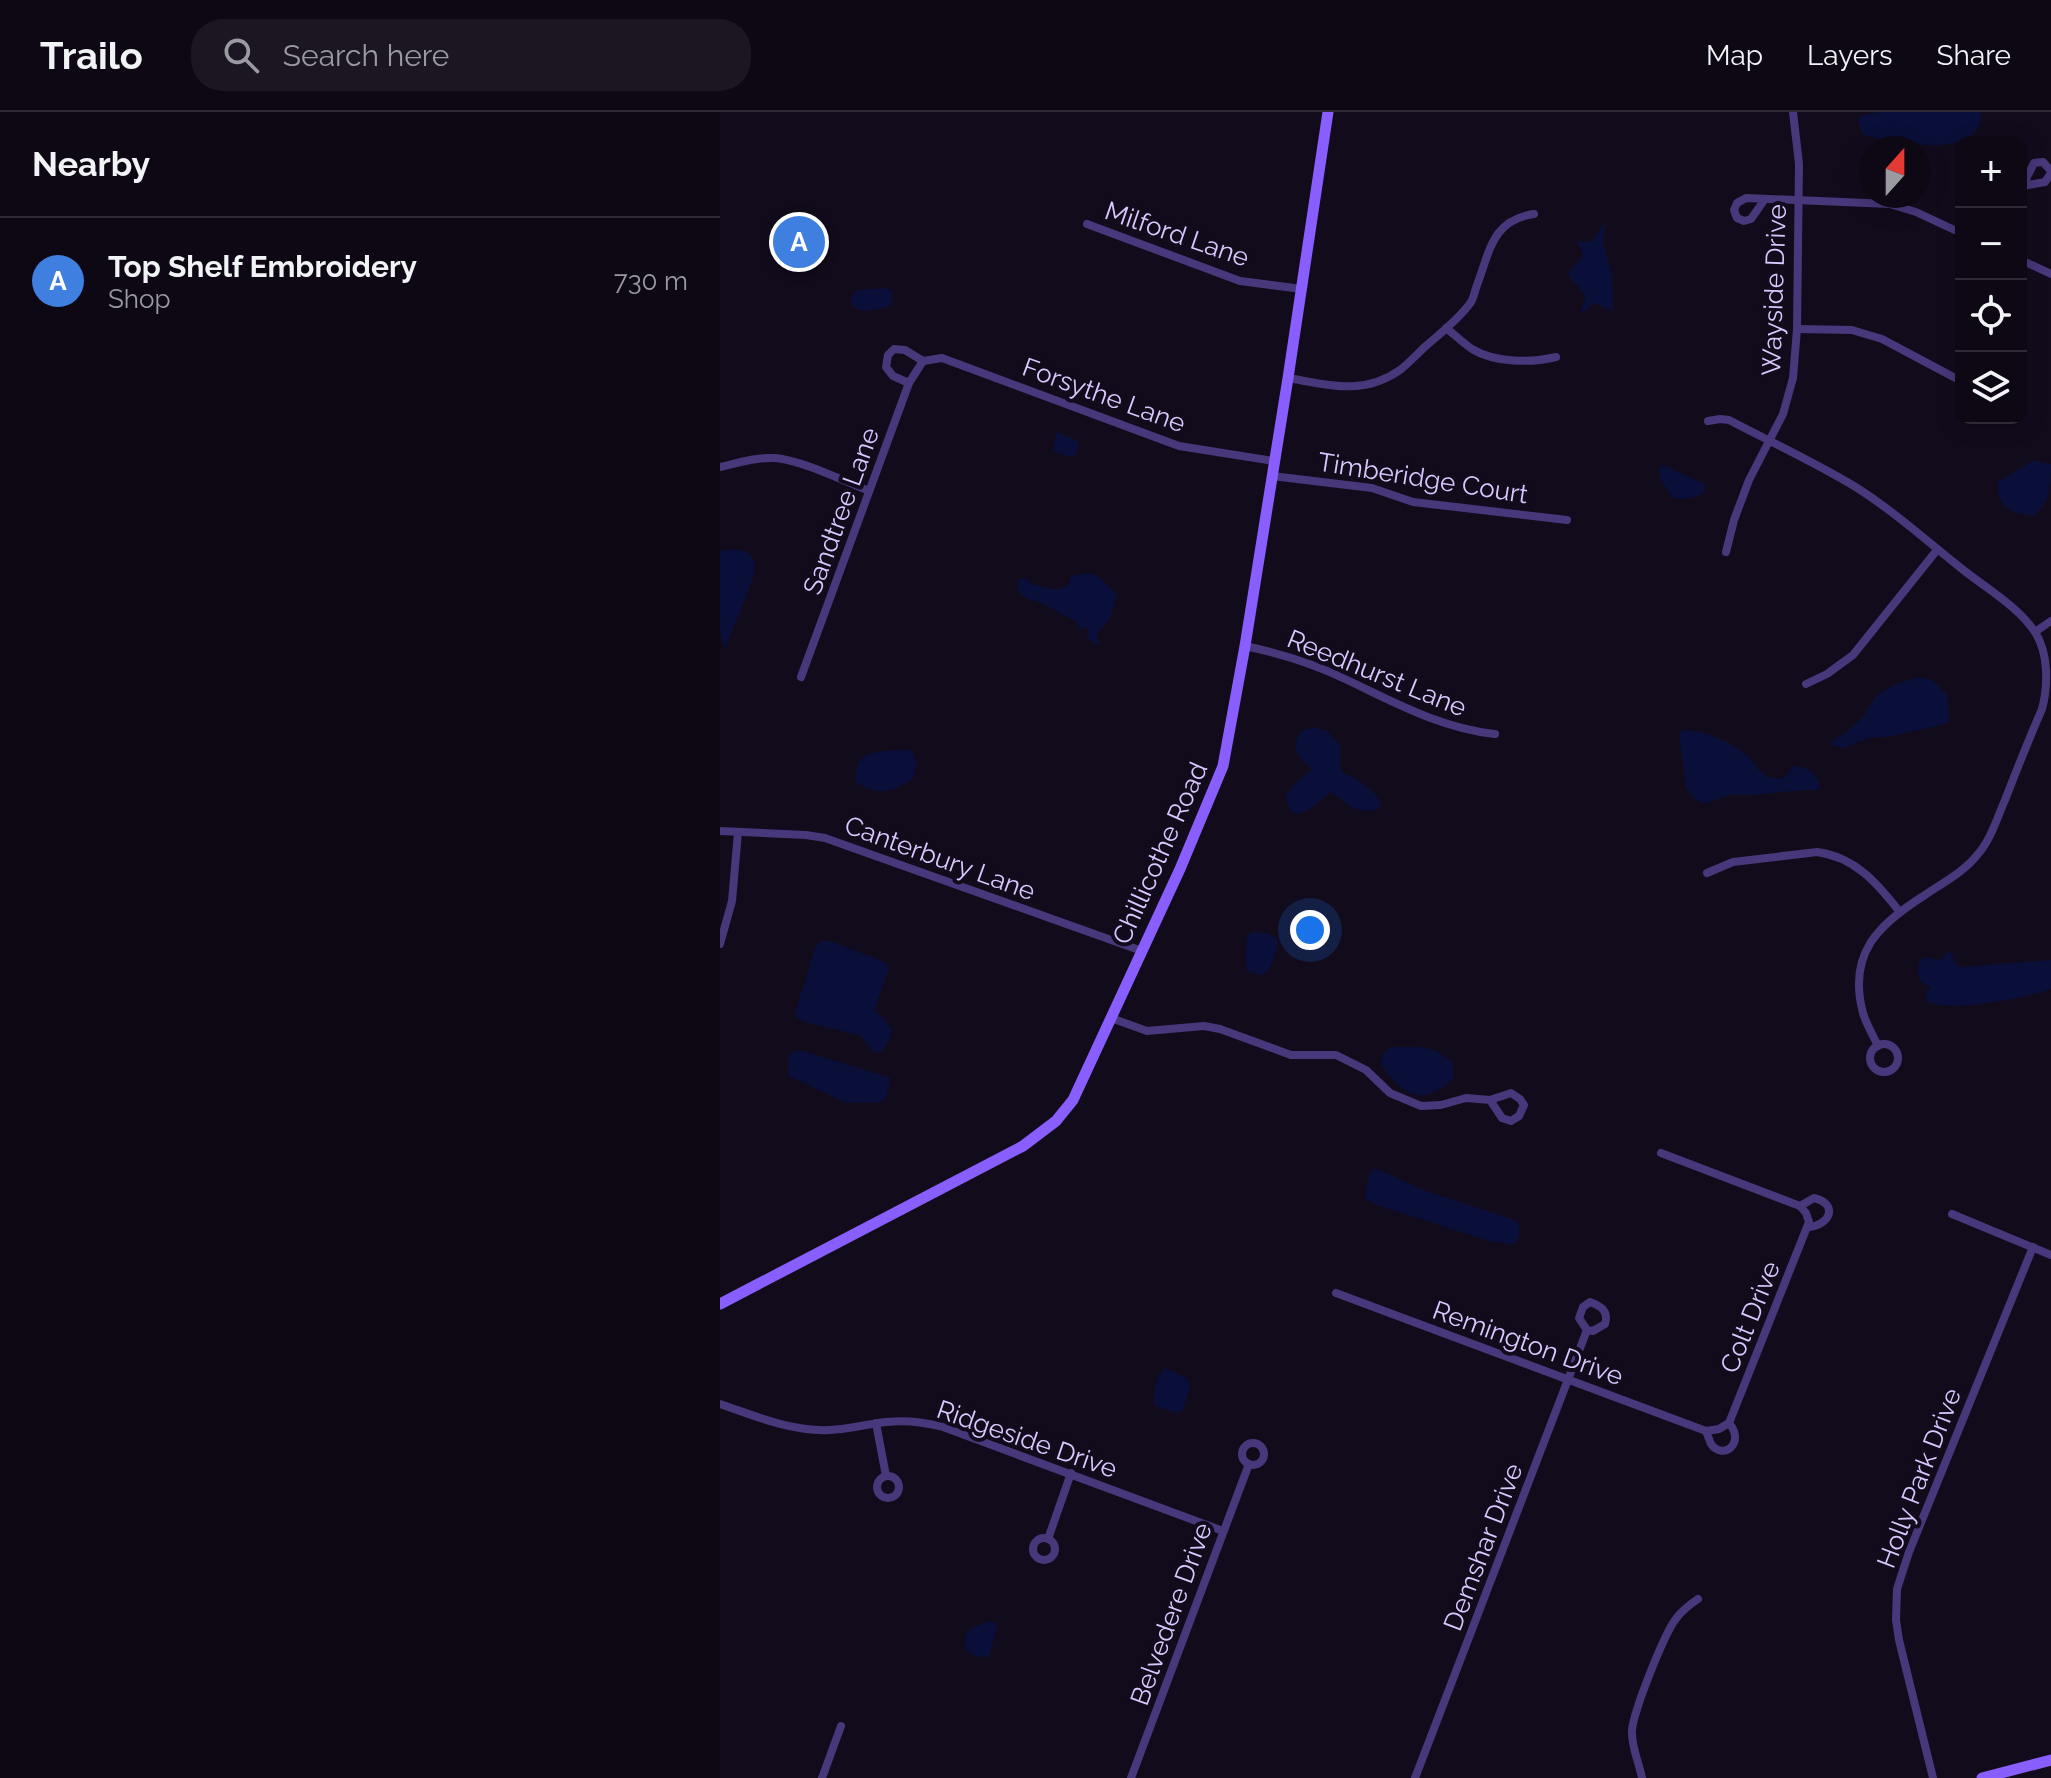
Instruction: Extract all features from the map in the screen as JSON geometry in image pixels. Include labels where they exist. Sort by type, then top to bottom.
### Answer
[{"type":"street","name":"Chillicothe Road","points":[[720,1304],[1023,1146],[1056,1121],[1073,1100],[1196,833],[1223,766],[1245,646],[1328,112]]},
{"type":"street","name":"Wayside Drive","points":[[1726,552],[1749,480],[1783,414],[1793,378],[1797,329],[1799,164],[1793,112]]},
{"type":"street","points":[[2027,178],[2034,163],[2043,162],[2051,172],[2045,182],[2027,187]]},
{"type":"street","points":[[1765,199],[1890,204],[1955,230]]},
{"type":"street","points":[[1288,378],[1362,387],[1400,369],[1471,302],[1498,232],[1513,219],[1534,214]]},
{"type":"street","name":"Milford Lane","points":[[1087,224],[1240,281],[1302,289]]},
{"type":"street","points":[[2027,263],[2051,274]]},
{"type":"street","points":[[1446,328],[1473,349],[1492,357],[1538,361],[1556,357]]},
{"type":"street","points":[[1797,329],[1852,330],[1882,339],[1955,378]]},
{"type":"street","points":[[909,383],[893,376],[886,367],[888,355],[894,349],[905,350],[923,361]]},
{"type":"street","name":"Forsythe Lane","points":[[923,361],[942,358],[1179,446],[1274,461]]},
{"type":"street","name":"Sandtree Lane","points":[[801,677],[909,383],[923,361]]},
{"type":"street","points":[[1708,421],[1729,420],[1856,487],[2009,605],[2039,640],[2047,691],[1981,851],[1965,869],[1899,911],[1868,943],[1861,961],[1859,987],[1863,1014],[1878,1046]]},
{"type":"street","points":[[720,467],[775,458],[869,491]]},
{"type":"street","name":"Timberidge Court","points":[[1272,476],[1372,488],[1413,502],[1567,520]]},
{"type":"street","points":[[1806,684],[1827,674],[1853,655],[1937,550]]},
{"type":"street","points":[[2035,632],[2051,621]]},
{"type":"street","name":"Reedhurst Lane","points":[[1245,646],[1341,677],[1408,710],[1466,730],[1495,734]]},
{"type":"street","name":"Canterbury Lane","points":[[720,831],[825,838],[1142,951]]},
{"type":"street","points":[[720,944],[732,901],[738,832]]},
{"type":"street","points":[[1707,873],[1733,862],[1827,853],[1860,869],[1878,884],[1899,911]]},
{"type":"street","points":[[1111,1018],[1147,1031],[1204,1026],[1220,1029],[1291,1055],[1336,1055],[1366,1070],[1390,1093],[1421,1106],[1441,1105],[1466,1098],[1490,1100]]},
{"type":"street","points":[[1661,1153],[1800,1206],[1808,1218],[1809,1227]]},
{"type":"street","name":"Colt Drive","points":[[1706,1431],[1714,1448],[1726,1450],[1734,1443],[1736,1436],[1729,1423],[1809,1227],[1825,1222],[1829,1214],[1828,1206],[1822,1200],[1814,1198],[1800,1206]]},
{"type":"street","points":[[1952,1214],[2051,1255]]},
{"type":"street","name":"Holly Park Drive","points":[[1933,1778],[1899,1640],[1895,1612],[1897,1589],[1909,1552],[2033,1247]]},
{"type":"street","name":"Remington Drive","points":[[1336,1293],[1706,1431]]},
{"type":"street","name":"Demshar Drive","points":[[1415,1778],[1587,1330]]},
{"type":"street","name":"Ridgeside Drive","points":[[720,1404],[801,1429],[830,1430],[876,1423],[912,1422],[943,1427],[1223,1531]]},
{"type":"street","points":[[876,1423],[886,1476]]},
{"type":"street","points":[[1706,1431],[1729,1423]]},
{"type":"street","name":"Belvedere Drive","points":[[1131,1778],[1249,1464]]},
{"type":"street","points":[[1048,1539],[1071,1473]]},
{"type":"street","points":[[1642,1778],[1633,1745],[1632,1729],[1637,1711],[1672,1623],[1698,1599]]},
{"type":"street","points":[[822,1778],[841,1726]]},
{"type":"street","points":[[1982,1778],[2051,1760]]},
{"type":"shaded area","points":[[1878,112],[1981,112],[1979,124],[1971,135],[1955,136],[1955,143],[1943,145],[1931,145],[1931,136],[1863,135],[1859,117]]},
{"type":"shaded area","points":[[1606,221],[1603,242],[1612,275],[1613,311],[1594,303],[1583,313],[1580,312],[1585,297],[1568,274],[1583,255],[1577,241],[1591,242]]},
{"type":"shaded area","points":[[887,288],[892,292],[892,297],[887,306],[864,310],[852,304],[851,298],[857,290]]},
{"type":"shaded area","points":[[1057,432],[1076,440],[1079,446],[1074,457],[1054,451]]},
{"type":"shaded area","points":[[2034,460],[2051,464],[2049,493],[2034,516],[2019,514],[2003,504],[1998,482]]},
{"type":"shaded area","points":[[1663,465],[1705,484],[1704,493],[1689,498],[1673,498],[1661,480],[1659,470]]},
{"type":"shaded area","points":[[733,549],[748,553],[755,566],[725,649],[720,632],[720,551]]},
{"type":"shaded area","points":[[1089,573],[1117,594],[1111,617],[1098,633],[1099,646],[1086,637],[1088,629],[1084,627],[1081,631],[1076,621],[1027,598],[1017,588],[1019,579],[1023,578],[1035,585],[1058,590],[1068,585],[1071,576]]},
{"type":"shaded area","points":[[1919,677],[1932,680],[1947,694],[1949,722],[1870,738],[1843,748],[1834,746],[1831,742],[1864,716],[1876,696],[1896,684]]},
{"type":"shaded area","points":[[1316,727],[1327,731],[1340,745],[1343,773],[1375,794],[1381,804],[1377,810],[1357,809],[1331,792],[1298,814],[1288,806],[1286,795],[1312,769],[1299,756],[1296,748],[1298,737],[1301,731]]},
{"type":"shaded area","points":[[1684,730],[1707,734],[1731,744],[1769,777],[1785,778],[1792,767],[1807,770],[1818,780],[1820,790],[1728,795],[1706,804],[1696,800],[1686,788],[1679,734]]},
{"type":"shaded area","points":[[912,750],[917,763],[913,779],[885,791],[856,782],[858,763],[863,758],[876,752]]},
{"type":"shaded area","points":[[1253,932],[1273,936],[1278,941],[1272,964],[1262,975],[1247,971],[1246,944],[1248,935]]},
{"type":"shaded area","points":[[821,941],[831,941],[887,963],[889,969],[874,1011],[884,1018],[892,1030],[881,1052],[872,1050],[859,1035],[808,1023],[796,1017],[815,948]]},
{"type":"shaded area","points":[[1948,951],[1956,965],[1961,967],[2051,960],[2051,989],[1986,1004],[1935,1004],[1925,1000],[1931,988],[1920,981],[1919,963],[1923,957],[1941,960]]},
{"type":"shaded area","points":[[1391,1047],[1425,1048],[1438,1052],[1453,1063],[1454,1078],[1432,1093],[1414,1094],[1405,1090],[1380,1063]]},
{"type":"shaded area","points":[[793,1051],[803,1051],[891,1078],[886,1098],[880,1102],[846,1103],[789,1076],[788,1059]]},
{"type":"shaded area","points":[[1373,1169],[1426,1191],[1512,1219],[1519,1225],[1518,1239],[1514,1244],[1492,1242],[1377,1205],[1365,1199]]},
{"type":"shaded area","points":[[1165,1368],[1187,1378],[1190,1388],[1183,1410],[1177,1413],[1155,1406],[1155,1386]]},
{"type":"shaded area","points":[[990,1621],[998,1624],[989,1657],[970,1653],[965,1646],[965,1635],[972,1628]]},
{"type":"place","name":"Top Shelf Embroidery","points":[[799,242]]}]
